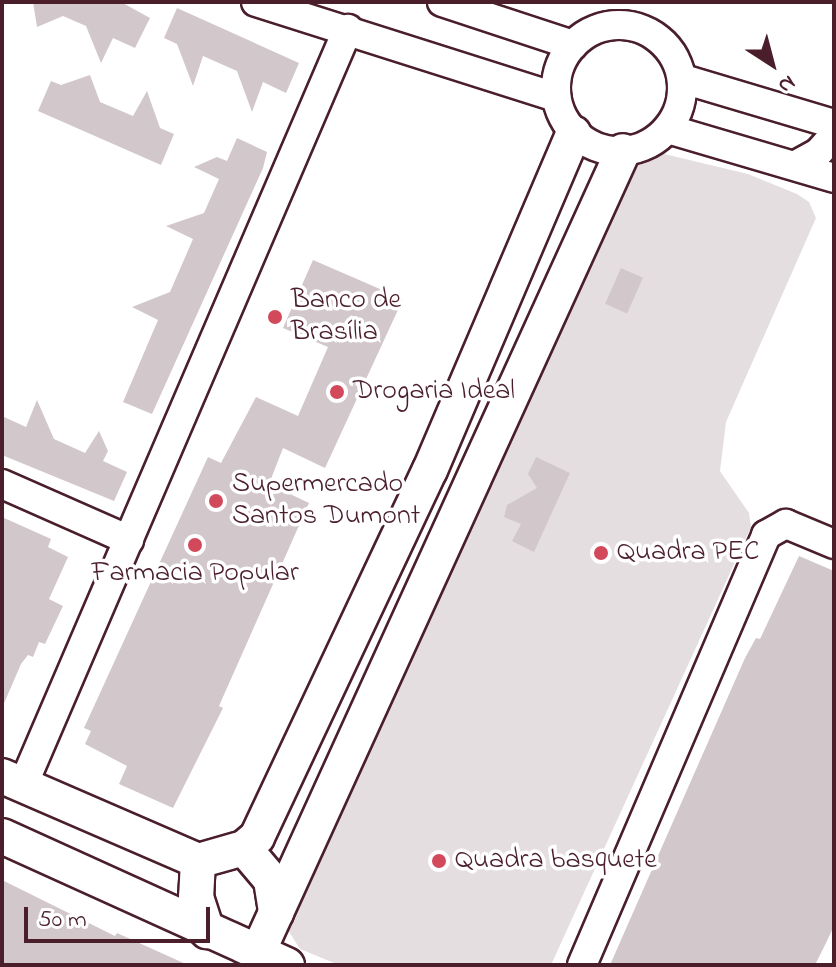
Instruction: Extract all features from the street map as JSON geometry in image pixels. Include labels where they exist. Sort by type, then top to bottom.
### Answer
[{"type":"street","points":[[256,2],[556,97]]},
{"type":"street","points":[[442,2],[573,45]]},
{"type":"street","points":[[604,26],[639,27],[668,47],[683,79],[681,106],[668,129],[647,145],[623,151],[597,147],[574,133],[556,97],[559,69],[573,45],[604,26]]},
{"type":"street","points":[[348,29],[129,540],[12,780],[198,861],[244,848],[268,822],[430,470],[574,133]]},
{"type":"street","points":[[683,79],[834,124]]},
{"type":"street","points":[[668,129],[834,178]]},
{"type":"street","points":[[796,165],[818,153],[834,135]]},
{"type":"street","points":[[276,913],[623,151]]},
{"type":"street","points":[[430,470],[472,486]]},
{"type":"street","points":[[2,484],[129,540]]},
{"type":"street","points":[[582,965],[766,535],[786,524],[834,544]]},
{"type":"street","points":[[2,836],[272,959],[276,913],[271,880],[244,848]]},
{"type":"street","points":[[198,861],[196,897],[207,931]]},
{"type":"shaded area","points":[[660,153],[748,174],[797,194],[809,202],[816,218],[726,422],[720,471],[749,513],[751,527],[551,965],[339,965],[300,949],[288,930],[630,167]]},
{"type":"building","points":[[33,2],[121,2],[150,18],[135,48],[113,38],[101,63],[86,26],[63,16],[37,27]]},
{"type":"building","points":[[177,8],[299,63],[286,93],[263,82],[252,112],[237,71],[203,56],[193,86],[177,44],[164,38]]},
{"type":"building","points":[[90,75],[100,102],[133,116],[147,91],[160,128],[174,134],[161,165],[38,111],[51,81],[61,85]]},
{"type":"building","points":[[237,138],[267,152],[263,168],[152,414],[123,402],[158,320],[132,307],[170,292],[193,239],[166,226],[204,213],[219,179],[194,167],[217,157],[227,161]]},
{"type":"building","points":[[313,260],[403,299],[325,468],[283,448],[269,484],[309,503],[219,706],[223,708],[173,808],[119,784],[127,766],[85,744],[91,731],[84,728],[208,457],[221,463],[256,397],[298,416],[328,347],[283,328]]},
{"type":"building","points":[[621,268],[643,278],[627,313],[605,304]]},
{"type":"building","points":[[37,400],[54,439],[85,453],[99,431],[108,451],[103,461],[127,472],[114,501],[2,455],[2,416],[26,427]]},
{"type":"building","points":[[536,457],[570,473],[534,552],[512,541],[521,524],[504,517],[507,505],[537,488],[528,474]]},
{"type":"building","points":[[2,517],[51,539],[48,547],[68,557],[49,599],[63,606],[45,644],[39,642],[33,657],[28,655],[21,664],[2,708]]},
{"type":"building","points":[[799,556],[834,571],[834,926],[815,965],[610,965],[745,658],[756,638],[760,639]]},
{"type":"building","points":[[2,880],[115,936],[117,933],[188,965],[2,965]]},
{"type":"place","name":"Banco de Brasília","points":[[275,317]]},
{"type":"place","name":"Drogaria Ideal","points":[[337,392]]},
{"type":"place","name":"Supermercado Santos Dumont","points":[[216,501]]},
{"type":"place","name":"Farmacia Popular","points":[[195,545]]},
{"type":"place","name":"Quadra PEC","points":[[601,553]]},
{"type":"place","name":"Quadra basquete","points":[[439,861]]}]
